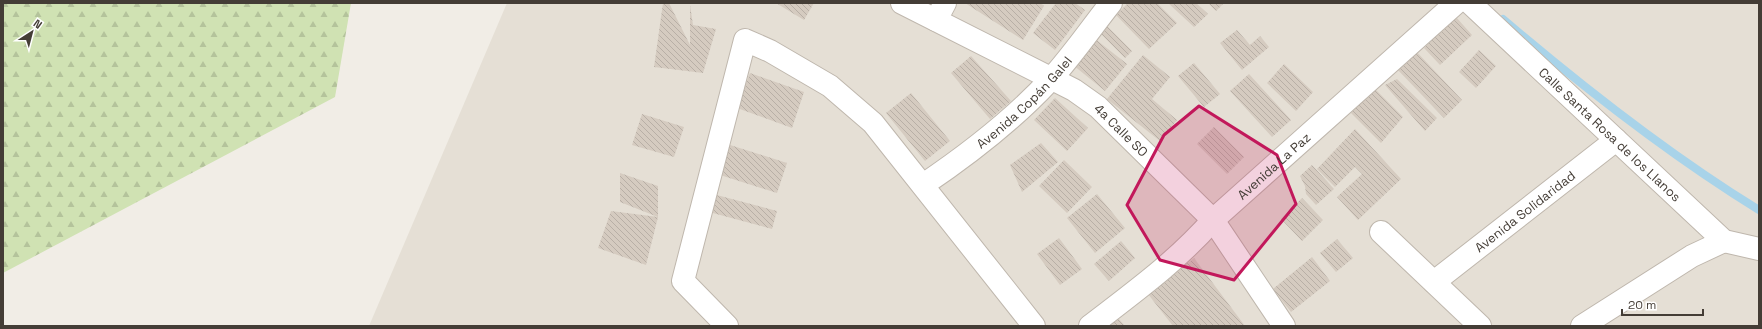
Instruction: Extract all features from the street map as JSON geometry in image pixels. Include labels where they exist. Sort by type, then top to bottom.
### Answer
[{"type":"street","name":"4a Calle SO","points":[[902,3],[941,12],[1051,79],[1074,90],[1098,107],[1213,220],[1284,326]]},
{"type":"street","name":"Avenida Copán Galel","points":[[923,185],[969,154],[1012,118],[1051,79],[1111,3]]},
{"type":"street","name":"Avenida La Paz","points":[[1090,326],[1164,269],[1191,244],[1213,220],[1456,3]]},
{"type":"street","name":"Calle Santa Rosa de los Llanos","points":[[1470,3],[1724,241]]},
{"type":"street","points":[[727,326],[684,281],[745,40],[770,51],[835,91],[873,123],[1034,326]]},
{"type":"street","name":"Avenida Solidaridad","points":[[1434,282],[1616,140]]},
{"type":"street","points":[[1381,232],[1480,326]]},
{"type":"street","points":[[1582,326],[1692,256],[1724,241],[1759,249]]},
{"type":"highlighted area","points":[[1199,106],[1277,155],[1296,204],[1234,280],[1160,260],[1127,205],[1164,135]]},
{"type":"shaded area","points":[[507,3],[1759,3],[1759,326],[369,326]]},
{"type":"green space","points":[[3,3],[351,3],[335,97],[3,273]]},
{"type":"building","points":[[663,3],[669,3],[690,45],[690,5],[693,25],[716,29],[703,73],[654,67]]},
{"type":"building","points":[[776,3],[814,3],[804,20]]},
{"type":"building","points":[[965,3],[1040,3],[1044,6],[1023,40]]},
{"type":"building","points":[[1056,3],[1075,3],[1085,10],[1055,50],[1033,33]]},
{"type":"building","points":[[1128,3],[1157,3],[1177,23],[1149,49],[1116,15]]},
{"type":"building","points":[[1168,3],[1196,3],[1208,14],[1194,27]]},
{"type":"building","points":[[1208,3],[1224,3],[1216,11]]},
{"type":"building","points":[[1456,17],[1472,35],[1440,65],[1424,48]]},
{"type":"building","points":[[1106,25],[1132,51],[1125,58],[1099,32]]},
{"type":"building","points":[[1237,30],[1250,45],[1260,36],[1269,47],[1242,70],[1220,43]]},
{"type":"building","points":[[1094,38],[1127,64],[1105,91],[1073,65]]},
{"type":"building","points":[[1414,49],[1462,100],[1444,118],[1395,67]]},
{"type":"building","points":[[1479,50],[1496,66],[1476,88],[1459,72]]},
{"type":"building","points":[[1143,55],[1170,77],[1152,99],[1177,120],[1160,141],[1107,99]]},
{"type":"building","points":[[971,56],[1011,101],[990,119],[951,73]]},
{"type":"building","points":[[1194,63],[1220,94],[1204,107],[1178,76]]},
{"type":"building","points":[[1284,64],[1313,92],[1296,111],[1267,83]]},
{"type":"building","points":[[750,73],[804,92],[792,128],[737,108]]},
{"type":"building","points":[[1249,74],[1291,120],[1272,137],[1230,91]]},
{"type":"building","points":[[1397,79],[1437,118],[1425,131],[1385,85]]},
{"type":"building","points":[[1375,89],[1403,117],[1381,143],[1351,113]]},
{"type":"building","points":[[911,93],[950,141],[925,161],[886,113]]},
{"type":"building","points":[[1055,98],[1088,128],[1067,151],[1034,120]]},
{"type":"building","points":[[642,114],[684,127],[674,157],[632,145]]},
{"type":"building","points":[[1214,127],[1244,157],[1227,174],[1197,144]]},
{"type":"building","points":[[1355,129],[1401,179],[1358,220],[1337,197],[1362,174],[1355,167],[1335,187],[1317,169]]},
{"type":"building","points":[[1041,143],[1058,162],[1022,192],[1010,165]]},
{"type":"building","points":[[727,144],[787,163],[777,193],[717,174]]},
{"type":"building","points":[[1064,160],[1092,187],[1067,213],[1039,186]]},
{"type":"building","points":[[1312,165],[1334,189],[1316,205],[1306,194],[1305,186],[1300,176]]},
{"type":"building","points":[[620,173],[658,186],[658,217],[620,202]]},
{"type":"building","points":[[713,194],[777,211],[772,229],[709,212]]},
{"type":"building","points":[[1097,194],[1125,228],[1095,253],[1067,218]]},
{"type":"building","points":[[1302,198],[1323,220],[1302,241],[1281,219]]},
{"type":"building","points":[[611,211],[658,217],[646,265],[598,248]]},
{"type":"building","points":[[1059,238],[1082,269],[1060,285],[1037,254]]},
{"type":"building","points":[[1337,239],[1353,258],[1336,272],[1320,253]]},
{"type":"building","points":[[1121,241],[1135,258],[1109,281],[1094,264]]},
{"type":"building","points":[[1312,257],[1330,281],[1291,312],[1273,289]]},
{"type":"building","points":[[1194,258],[1245,326],[1173,326],[1148,294]]},
{"type":"building","points":[[1118,318],[1125,326],[1109,326]]},
{"type":"waterway","points":[[1503,19],[1564,70],[1659,143],[1725,189],[1759,210]]}]
